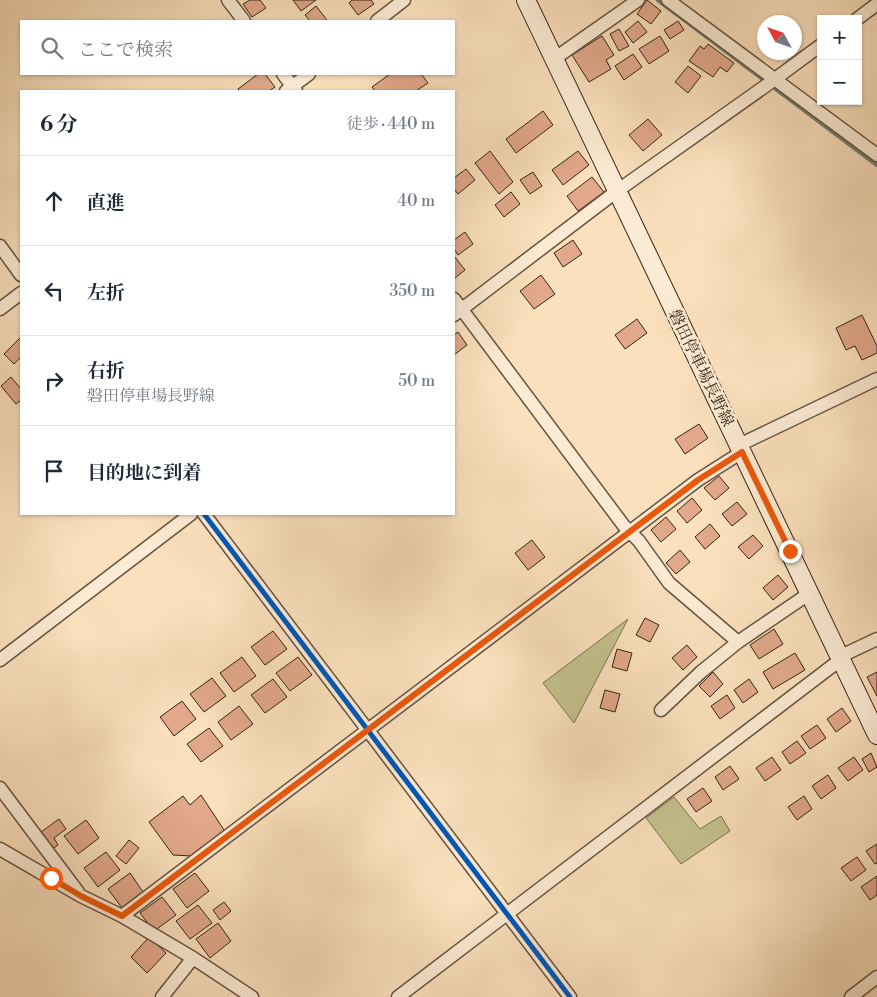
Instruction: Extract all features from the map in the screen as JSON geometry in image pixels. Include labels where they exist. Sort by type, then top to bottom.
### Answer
[{"type":"main road","name":"磐田停車場長野線","points":[[526,0],[877,735]]},
{"type":"street","points":[[228,0],[243,20]]},
{"type":"street","points":[[378,20],[404,0]]},
{"type":"street","points":[[554,59],[638,0]]},
{"type":"street","points":[[668,0],[770,82],[877,155]]},
{"type":"street","points":[[862,15],[877,4]]},
{"type":"street","points":[[738,642],[669,583],[639,541],[628,532],[456,308],[817,48]]},
{"type":"street","points":[[284,75],[292,90],[308,75]]},
{"type":"street","points":[[0,246],[20,273]]},
{"type":"street","points":[[0,309],[20,294]]},
{"type":"street","points":[[122,916],[628,532],[741,449],[877,379]]},
{"type":"street","points":[[0,660],[190,515]]},
{"type":"street","points":[[205,515],[570,997]]},
{"type":"street","points":[[662,710],[700,672],[738,642],[810,593]]},
{"type":"street","points":[[398,997],[508,915],[840,658],[877,639]]},
{"type":"street","points":[[0,788],[81,896]]},
{"type":"street","points":[[0,849],[81,896],[122,916],[193,958],[252,997]]},
{"type":"street","points":[[162,997],[193,958]]},
{"type":"street","points":[[851,997],[877,977]]},
{"type":"shaded area","points":[[628,619],[574,723],[543,683]]},
{"type":"shaded area","points":[[674,797],[700,829],[721,816],[730,831],[681,864],[646,818]]},
{"type":"building","points":[[250,0],[260,0],[266,8],[252,17],[243,4]]},
{"type":"building","points":[[293,0],[316,0],[301,11]]},
{"type":"building","points":[[352,0],[371,0],[374,4],[358,15],[349,3]]},
{"type":"building","points":[[647,0],[661,11],[651,24],[637,14]]},
{"type":"building","points":[[316,6],[327,20],[309,20],[305,15]]},
{"type":"building","points":[[638,21],[647,32],[633,43],[625,32]]},
{"type":"building","points":[[678,21],[684,30],[670,39],[664,30]]},
{"type":"building","points":[[619,29],[629,46],[619,51],[610,34]]},
{"type":"building","points":[[602,36],[614,55],[606,60],[611,69],[589,82],[572,55]]},
{"type":"building","points":[[660,36],[669,51],[649,64],[639,49]]},
{"type":"building","points":[[708,44],[734,63],[727,72],[720,67],[713,77],[689,61],[700,46],[704,49]]},
{"type":"building","points":[[633,54],[642,67],[624,80],[615,66]]},
{"type":"building","points":[[688,66],[701,76],[688,93],[675,82]]},
{"type":"building","points":[[257,75],[266,75],[275,87],[270,90],[238,89]]},
{"type":"building","points":[[389,75],[422,75],[428,83],[418,90],[374,90],[372,87]]},
{"type":"building","points":[[543,111],[553,125],[516,153],[506,139]]},
{"type":"building","points":[[648,119],[662,135],[643,151],[629,135]]},
{"type":"building","points":[[490,151],[513,182],[499,194],[475,163]]},
{"type":"building","points":[[578,151],[589,165],[563,185],[552,170]]},
{"type":"building","points":[[466,169],[475,180],[458,194],[455,190],[455,177]]},
{"type":"building","points":[[533,172],[542,186],[530,194],[520,180]]},
{"type":"building","points":[[592,177],[604,192],[578,211],[567,196]]},
{"type":"building","points":[[511,192],[520,204],[504,217],[495,205]]},
{"type":"building","points":[[465,232],[473,244],[458,255],[455,250],[455,239]]},
{"type":"building","points":[[573,240],[582,254],[563,267],[554,253]]},
{"type":"building","points":[[455,257],[465,270],[455,278]]},
{"type":"building","points":[[541,275],[555,294],[534,309],[520,291]]},
{"type":"building","points":[[862,315],[877,346],[877,353],[862,360],[855,346],[846,350],[836,328]]},
{"type":"building","points":[[637,319],[647,333],[625,349],[615,335]]},
{"type":"building","points":[[458,332],[467,345],[455,354],[455,334]]},
{"type":"building","points":[[20,338],[20,358],[14,364],[4,354]]},
{"type":"building","points":[[11,377],[20,388],[20,401],[16,404],[1,386]]},
{"type":"building","points":[[699,424],[708,438],[685,454],[675,439]]},
{"type":"building","points":[[719,476],[729,488],[715,500],[704,488]]},
{"type":"building","points":[[692,498],[702,510],[687,523],[677,511]]},
{"type":"building","points":[[737,502],[747,514],[732,526],[722,514]]},
{"type":"building","points":[[666,517],[676,529],[661,542],[651,530]]},
{"type":"building","points":[[710,524],[720,536],[705,549],[695,537]]},
{"type":"building","points":[[753,535],[763,546],[749,559],[738,547]]},
{"type":"building","points":[[532,540],[545,557],[528,570],[515,553]]},
{"type":"building","points":[[680,550],[690,562],[676,574],[666,563]]},
{"type":"building","points":[[778,575],[788,587],[773,600],[763,588]]},
{"type":"building","points":[[645,618],[659,625],[650,642],[636,635]]},
{"type":"building","points":[[774,629],[783,644],[759,659],[750,645]]},
{"type":"building","points":[[273,631],[287,649],[265,665],[251,647]]},
{"type":"building","points":[[687,645],[697,657],[683,670],[672,658]]},
{"type":"building","points":[[617,649],[632,653],[627,671],[612,667]]},
{"type":"building","points":[[795,653],[805,670],[773,689],[763,672]]},
{"type":"building","points":[[242,657],[256,676],[234,692],[220,673]]},
{"type":"building","points":[[298,657],[312,675],[290,691],[276,673]]},
{"type":"building","points":[[713,672],[723,684],[710,697],[699,686]]},
{"type":"building","points":[[877,672],[877,696],[867,677]]},
{"type":"building","points":[[212,678],[226,696],[204,712],[190,694]]},
{"type":"building","points":[[273,679],[287,697],[265,713],[251,695]]},
{"type":"building","points":[[749,679],[758,692],[743,703],[734,690]]},
{"type":"building","points":[[605,690],[620,694],[615,712],[600,708]]},
{"type":"building","points":[[727,695],[735,708],[720,719],[711,706]]},
{"type":"building","points":[[182,701],[196,719],[174,736],[160,717]]},
{"type":"building","points":[[239,706],[253,724],[231,740],[218,722]]},
{"type":"building","points":[[842,708],[851,721],[836,732],[827,719]]},
{"type":"building","points":[[817,725],[826,738],[810,749],[801,736]]},
{"type":"building","points":[[209,728],[223,746],[201,762],[187,744]]},
{"type":"building","points":[[797,741],[806,753],[790,764],[782,752]]},
{"type":"building","points":[[871,753],[877,767],[869,772],[862,759]]},
{"type":"building","points":[[772,757],[781,770],[765,781],[756,768]]},
{"type":"building","points":[[854,757],[863,770],[848,781],[838,768]]},
{"type":"building","points":[[730,766],[739,779],[723,790],[715,777]]},
{"type":"building","points":[[828,775],[836,788],[821,799],[812,786]]},
{"type":"building","points":[[703,788],[712,801],[696,812],[687,799]]},
{"type":"building","points":[[201,795],[228,836],[191,856],[173,855],[149,822],[183,796],[190,805]]},
{"type":"building","points":[[804,796],[812,809],[797,820],[788,807]]},
{"type":"building","points":[[59,819],[66,829],[54,838],[58,845],[52,849],[41,832]]},
{"type":"building","points":[[86,820],[99,838],[78,854],[64,836]]},
{"type":"building","points":[[129,840],[139,848],[126,864],[116,856]]},
{"type":"building","points":[[877,844],[877,863],[875,864],[866,851]]},
{"type":"building","points":[[106,852],[120,870],[98,887],[84,868]]},
{"type":"building","points":[[857,857],[866,870],[851,881],[841,868]]},
{"type":"building","points":[[130,873],[143,892],[122,908],[108,889]]},
{"type":"building","points":[[195,873],[209,891],[187,908],[173,889]]},
{"type":"building","points":[[877,876],[877,895],[870,900],[861,887]]},
{"type":"building","points":[[162,897],[176,915],[154,931],[140,913]]},
{"type":"building","points":[[224,902],[231,911],[220,920],[213,910]]},
{"type":"building","points":[[198,905],[212,923],[190,939],[176,921]]},
{"type":"building","points":[[218,923],[231,941],[210,958],[196,939]]},
{"type":"building","points":[[149,937],[166,953],[147,973],[131,957]]},
{"type":"waterway","points":[[658,0],[877,165]]},
{"type":"cycle path","points":[[122,916],[698,480],[742,452]]},
{"type":"cycle path","points":[[205,515],[570,997]]},
{"type":"route","points":[[51,878],[81,896],[122,916],[628,532],[698,480],[742,452],[790,551]]}]
